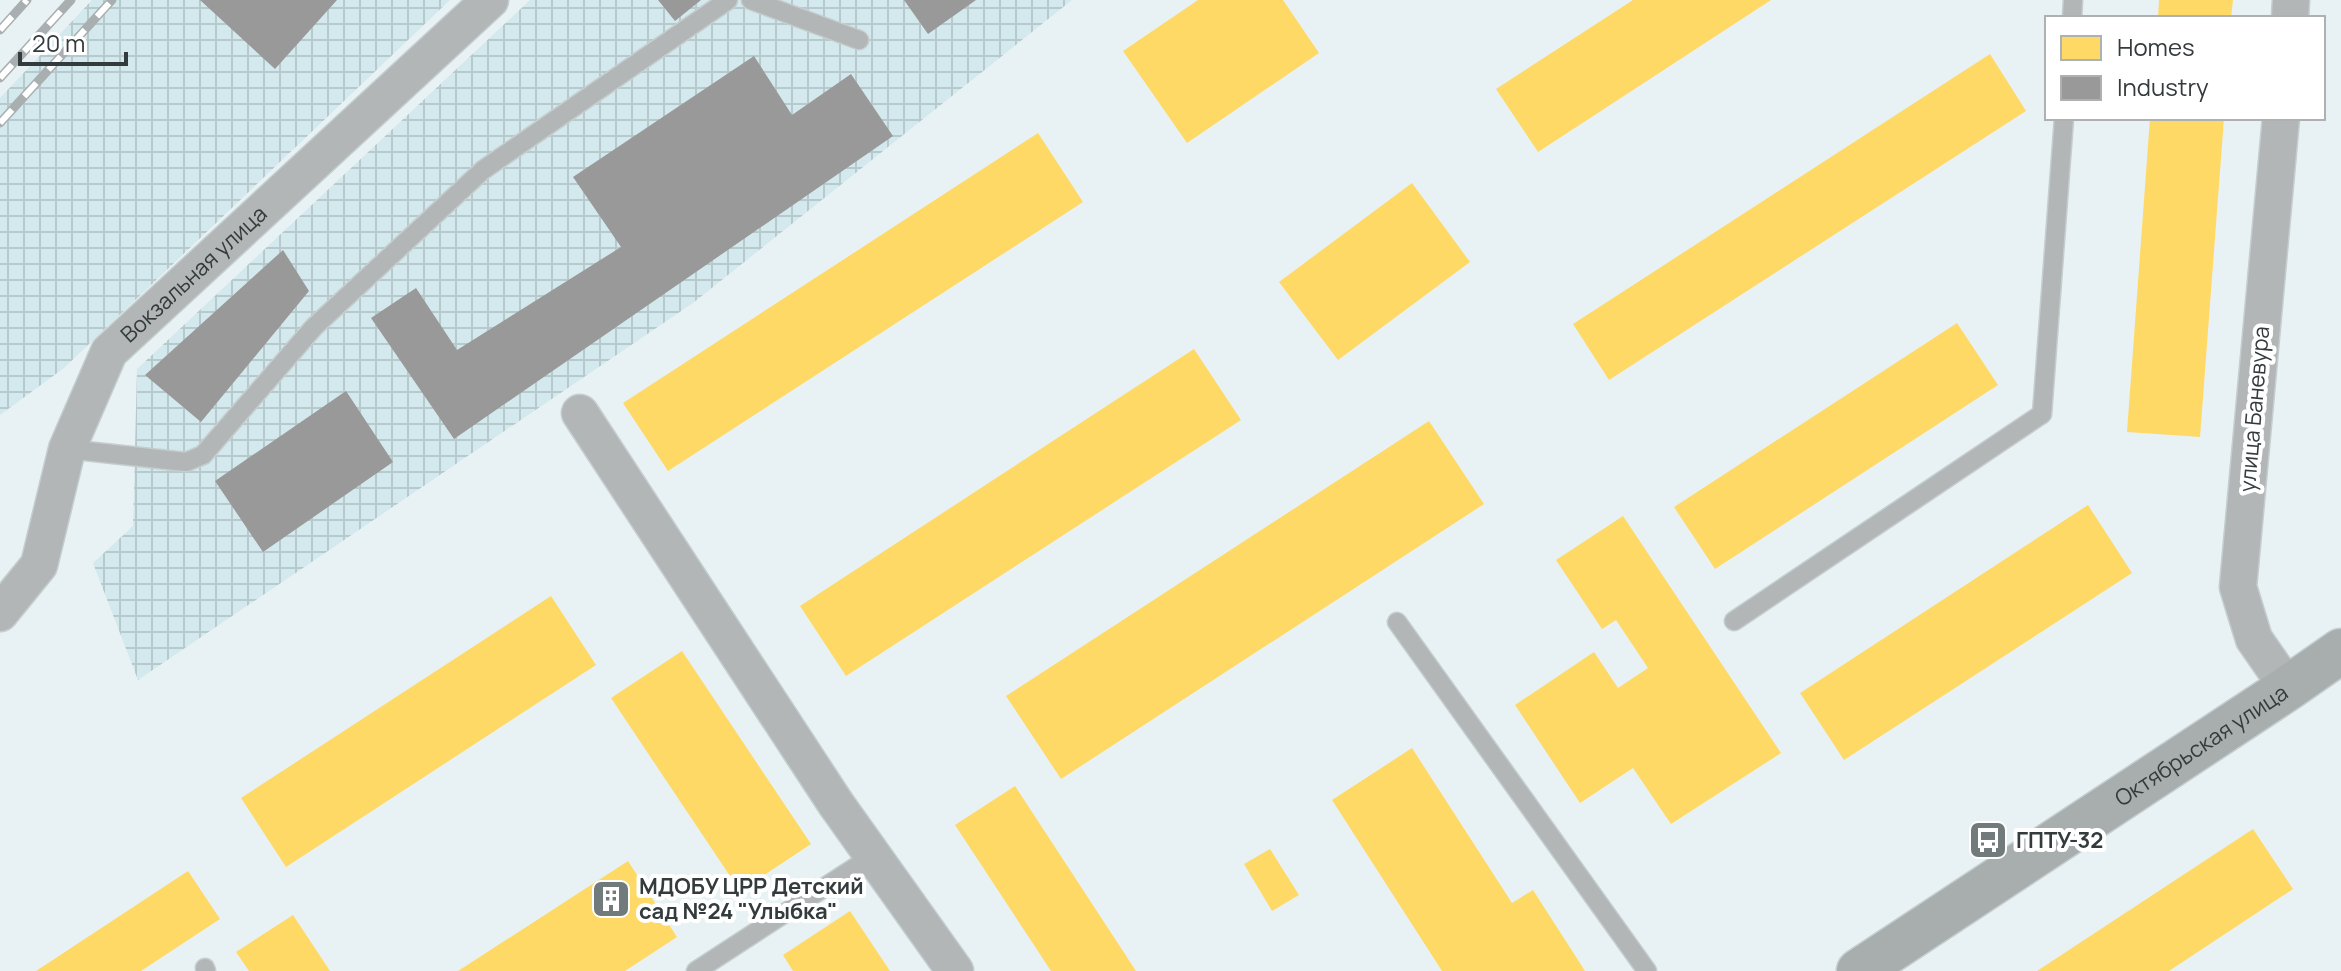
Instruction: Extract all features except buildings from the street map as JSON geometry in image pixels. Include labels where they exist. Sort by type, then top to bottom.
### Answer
[{"type":"main road","name":"Октябрьская улица","points":[[1871,968],[2341,651]]},
{"type":"street","name":"Вокзальная улица","points":[[0,613],[39,565],[67,449],[109,352],[490,0]]},
{"type":"street","name":"улица Баневура","points":[[2281,120],[2238,587],[2254,639],[2288,688]]},
{"type":"street","points":[[580,413],[836,804],[955,971]]},
{"type":"lane","points":[[67,449],[186,462],[203,455],[314,327],[483,170],[728,0]]},
{"type":"lane","points":[[751,0],[859,40]]},
{"type":"lane","points":[[1734,621],[2042,414],[2064,120]]},
{"type":"lane","points":[[1397,622],[1647,971]]},
{"type":"lane","points":[[696,971],[874,855]]},
{"type":"shaded area","points":[[92,0],[450,0],[64,368],[0,415],[0,98]]},
{"type":"shaded area","points":[[530,0],[1072,0],[693,303],[138,680],[93,563],[133,526],[137,369]]},
{"type":"railway","points":[[0,30],[27,0]]},
{"type":"railway","points":[[0,78],[71,0]]},
{"type":"railway","points":[[0,123],[112,0]]},
{"type":"place","name":"ГПТУ-32","points":[[1988,840]]},
{"type":"place","name":"МДОБУ ЦРР Детский сад №24 \"Улыбка\"","points":[[611,899]]}]
